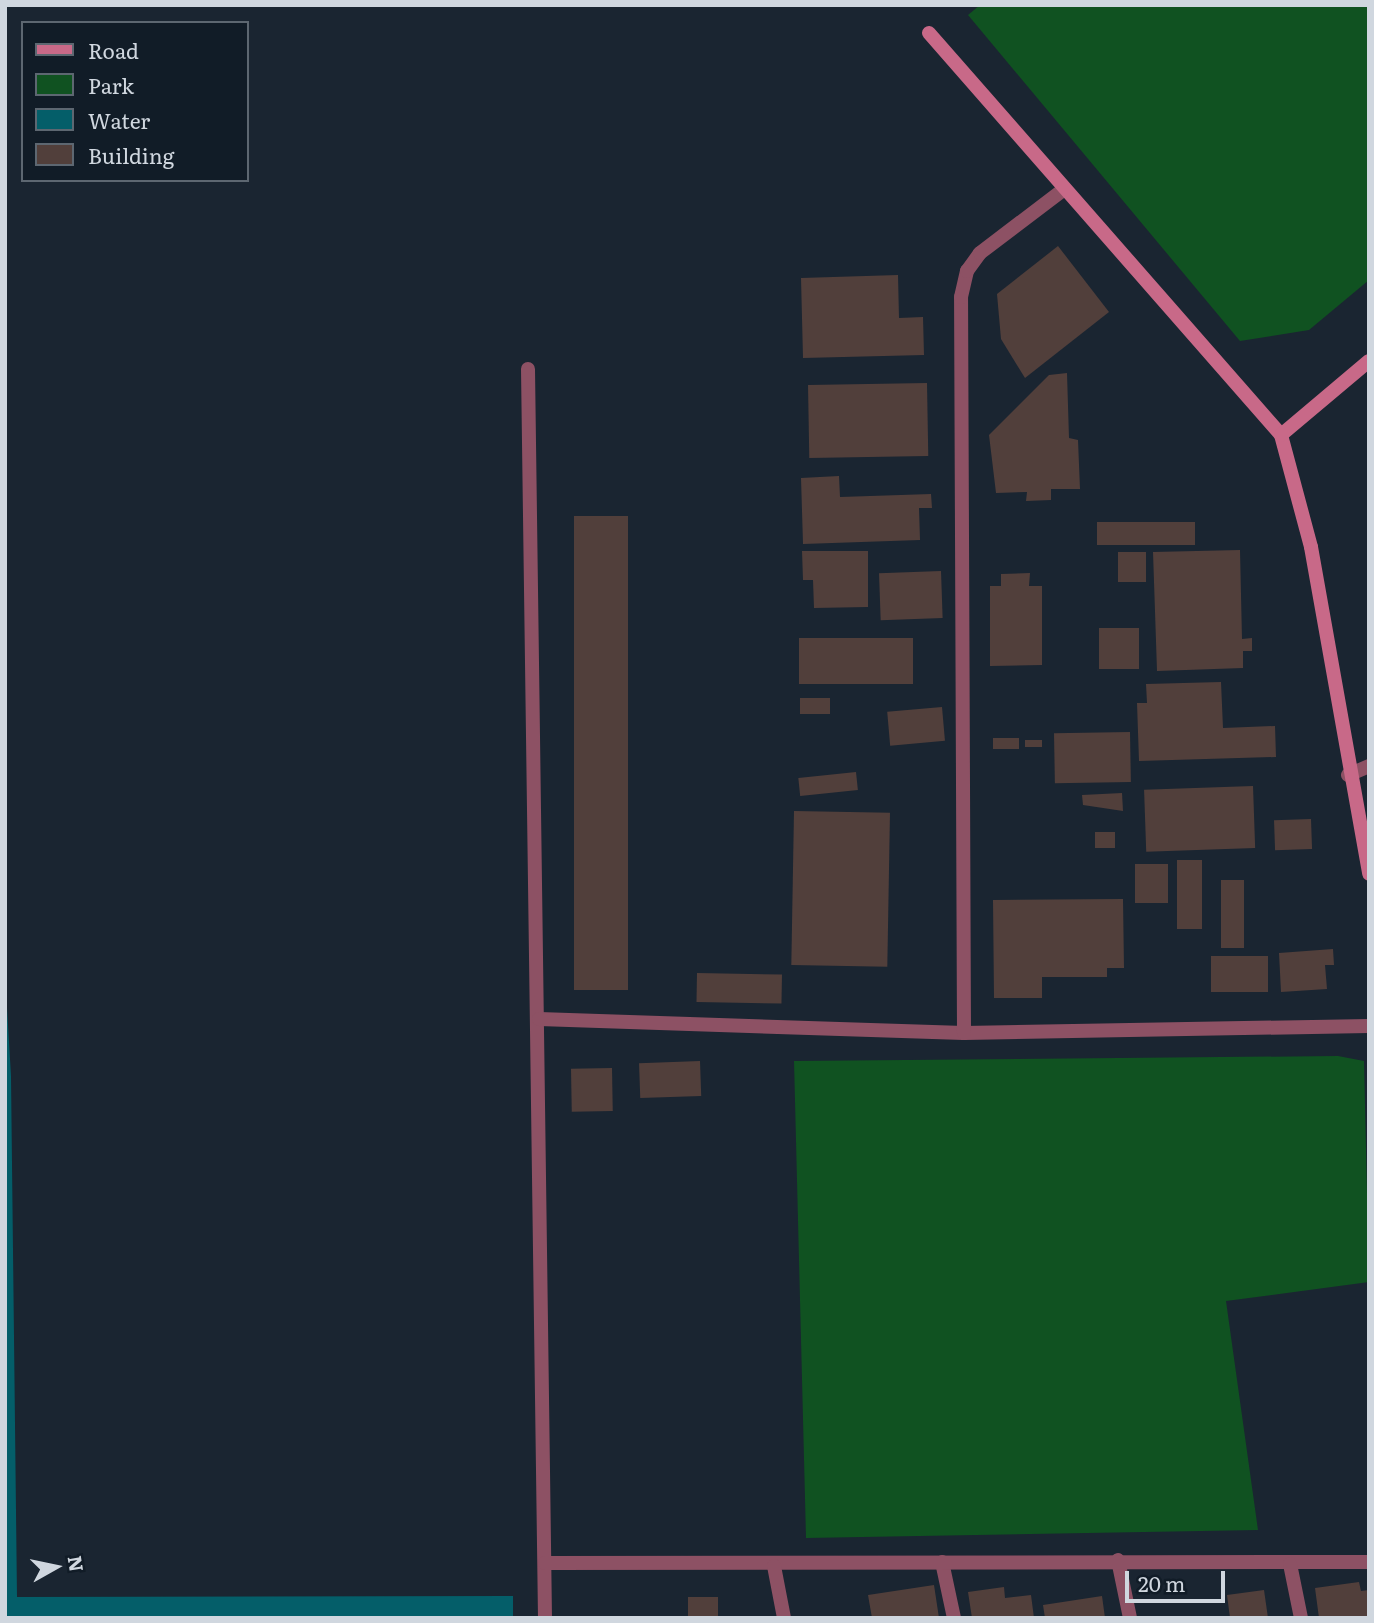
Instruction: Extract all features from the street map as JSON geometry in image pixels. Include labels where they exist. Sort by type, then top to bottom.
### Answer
[{"type":"street","points":[[929,33],[1063,190],[1281,435],[1311,547],[1348,775],[1369,874]]},
{"type":"street","points":[[964,1033],[961,297],[967,271],[980,253],[1063,190]]},
{"type":"street","points":[[1281,435],[1369,361]]},
{"type":"street","points":[[528,369],[539,1019],[545,1618]]},
{"type":"street","points":[[1348,775],[1369,766]]},
{"type":"street","points":[[539,1019],[964,1033],[1369,1027]]},
{"type":"street","points":[[545,1563],[774,1566],[1118,1560],[1369,1562]]},
{"type":"street","points":[[1118,1560],[1130,1618]]},
{"type":"street","points":[[942,1562],[954,1618]]},
{"type":"street","points":[[1290,1563],[1301,1618]]},
{"type":"street","points":[[774,1566],[784,1618]]},
{"type":"green space","points":[[980,5],[1369,5],[1369,280],[1309,330],[1240,341],[968,15]]},
{"type":"green space","points":[[1338,1056],[1364,1061],[1369,1282],[1226,1301],[1258,1530],[806,1538],[794,1061]]},
{"type":"water","points":[[5,973],[11,1076],[17,1597],[513,1596],[513,1618],[5,1618]]},
{"type":"building","points":[[1058,246],[1109,312],[1025,378],[1001,339],[997,294]]},
{"type":"building","points":[[898,275],[899,318],[923,317],[924,355],[803,358],[801,278]]},
{"type":"building","points":[[1067,373],[1069,438],[1078,440],[1080,489],[1051,489],[1051,500],[1026,501],[1027,492],[996,493],[989,435],[1049,375]]},
{"type":"building","points":[[927,383],[928,456],[809,458],[808,385]]},
{"type":"building","points":[[839,476],[840,497],[931,494],[932,508],[919,508],[920,540],[803,544],[801,478]]},
{"type":"building","points":[[574,516],[628,516],[628,990],[574,990]]},
{"type":"building","points":[[1097,522],[1195,522],[1195,545],[1097,545]]},
{"type":"building","points":[[1240,550],[1242,639],[1252,638],[1252,651],[1243,651],[1243,668],[1157,671],[1153,552]]},
{"type":"building","points":[[802,551],[868,551],[868,607],[814,608],[813,580],[803,580]]},
{"type":"building","points":[[1118,552],[1146,552],[1146,582],[1118,582]]},
{"type":"building","points":[[941,571],[943,618],[881,620],[879,573]]},
{"type":"building","points":[[1030,573],[1029,586],[1042,586],[1042,665],[990,666],[990,586],[1001,586],[1001,574]]},
{"type":"building","points":[[1099,628],[1139,628],[1139,669],[1099,669]]},
{"type":"building","points":[[799,638],[913,638],[913,684],[799,684]]},
{"type":"building","points":[[1221,682],[1223,728],[1275,726],[1276,757],[1139,761],[1137,703],[1147,703],[1146,684]]},
{"type":"building","points":[[800,698],[830,698],[830,714],[800,714]]},
{"type":"building","points":[[942,707],[945,741],[890,746],[887,712]]},
{"type":"building","points":[[1130,732],[1131,782],[1055,783],[1054,733]]},
{"type":"building","points":[[993,738],[1019,738],[1019,749],[993,749]]},
{"type":"building","points":[[1025,740],[1042,740],[1042,747],[1025,747]]},
{"type":"building","points":[[856,772],[858,790],[800,796],[798,778]]},
{"type":"building","points":[[1253,786],[1255,848],[1146,852],[1144,790]]},
{"type":"building","points":[[1122,793],[1123,811],[1083,805],[1082,795]]},
{"type":"building","points":[[794,811],[890,813],[887,967],[791,965]]},
{"type":"building","points":[[1311,819],[1312,849],[1275,850],[1274,820]]},
{"type":"building","points":[[1095,832],[1115,832],[1115,848],[1095,848]]},
{"type":"building","points":[[1177,860],[1202,860],[1202,929],[1177,929]]},
{"type":"building","points":[[1135,864],[1168,864],[1168,903],[1135,903]]},
{"type":"building","points":[[1221,880],[1244,880],[1244,948],[1221,948]]},
{"type":"building","points":[[1123,899],[1124,968],[1107,968],[1107,977],[1042,977],[1042,998],[994,998],[993,900]]},
{"type":"building","points":[[1333,949],[1334,965],[1325,965],[1327,989],[1281,992],[1279,953]]},
{"type":"building","points":[[1211,956],[1268,956],[1268,992],[1211,992]]},
{"type":"building","points":[[697,973],[782,974],[781,1003],[696,1002]]},
{"type":"building","points":[[700,1061],[701,1096],[640,1098],[639,1063]]},
{"type":"building","points":[[612,1068],[613,1111],[572,1112],[571,1069]]},
{"type":"building","points":[[1359,1582],[1361,1591],[1369,1590],[1369,1618],[1319,1618],[1315,1588]]},
{"type":"building","points":[[934,1585],[939,1618],[872,1618],[868,1595]]},
{"type":"building","points":[[1004,1587],[1005,1598],[1031,1595],[1034,1618],[972,1618],[968,1592]]},
{"type":"building","points":[[1264,1590],[1268,1618],[1230,1618],[1227,1595]]},
{"type":"building","points":[[1102,1596],[1105,1618],[1045,1618],[1043,1605]]},
{"type":"building","points":[[688,1597],[718,1597],[718,1618],[688,1618]]}]
